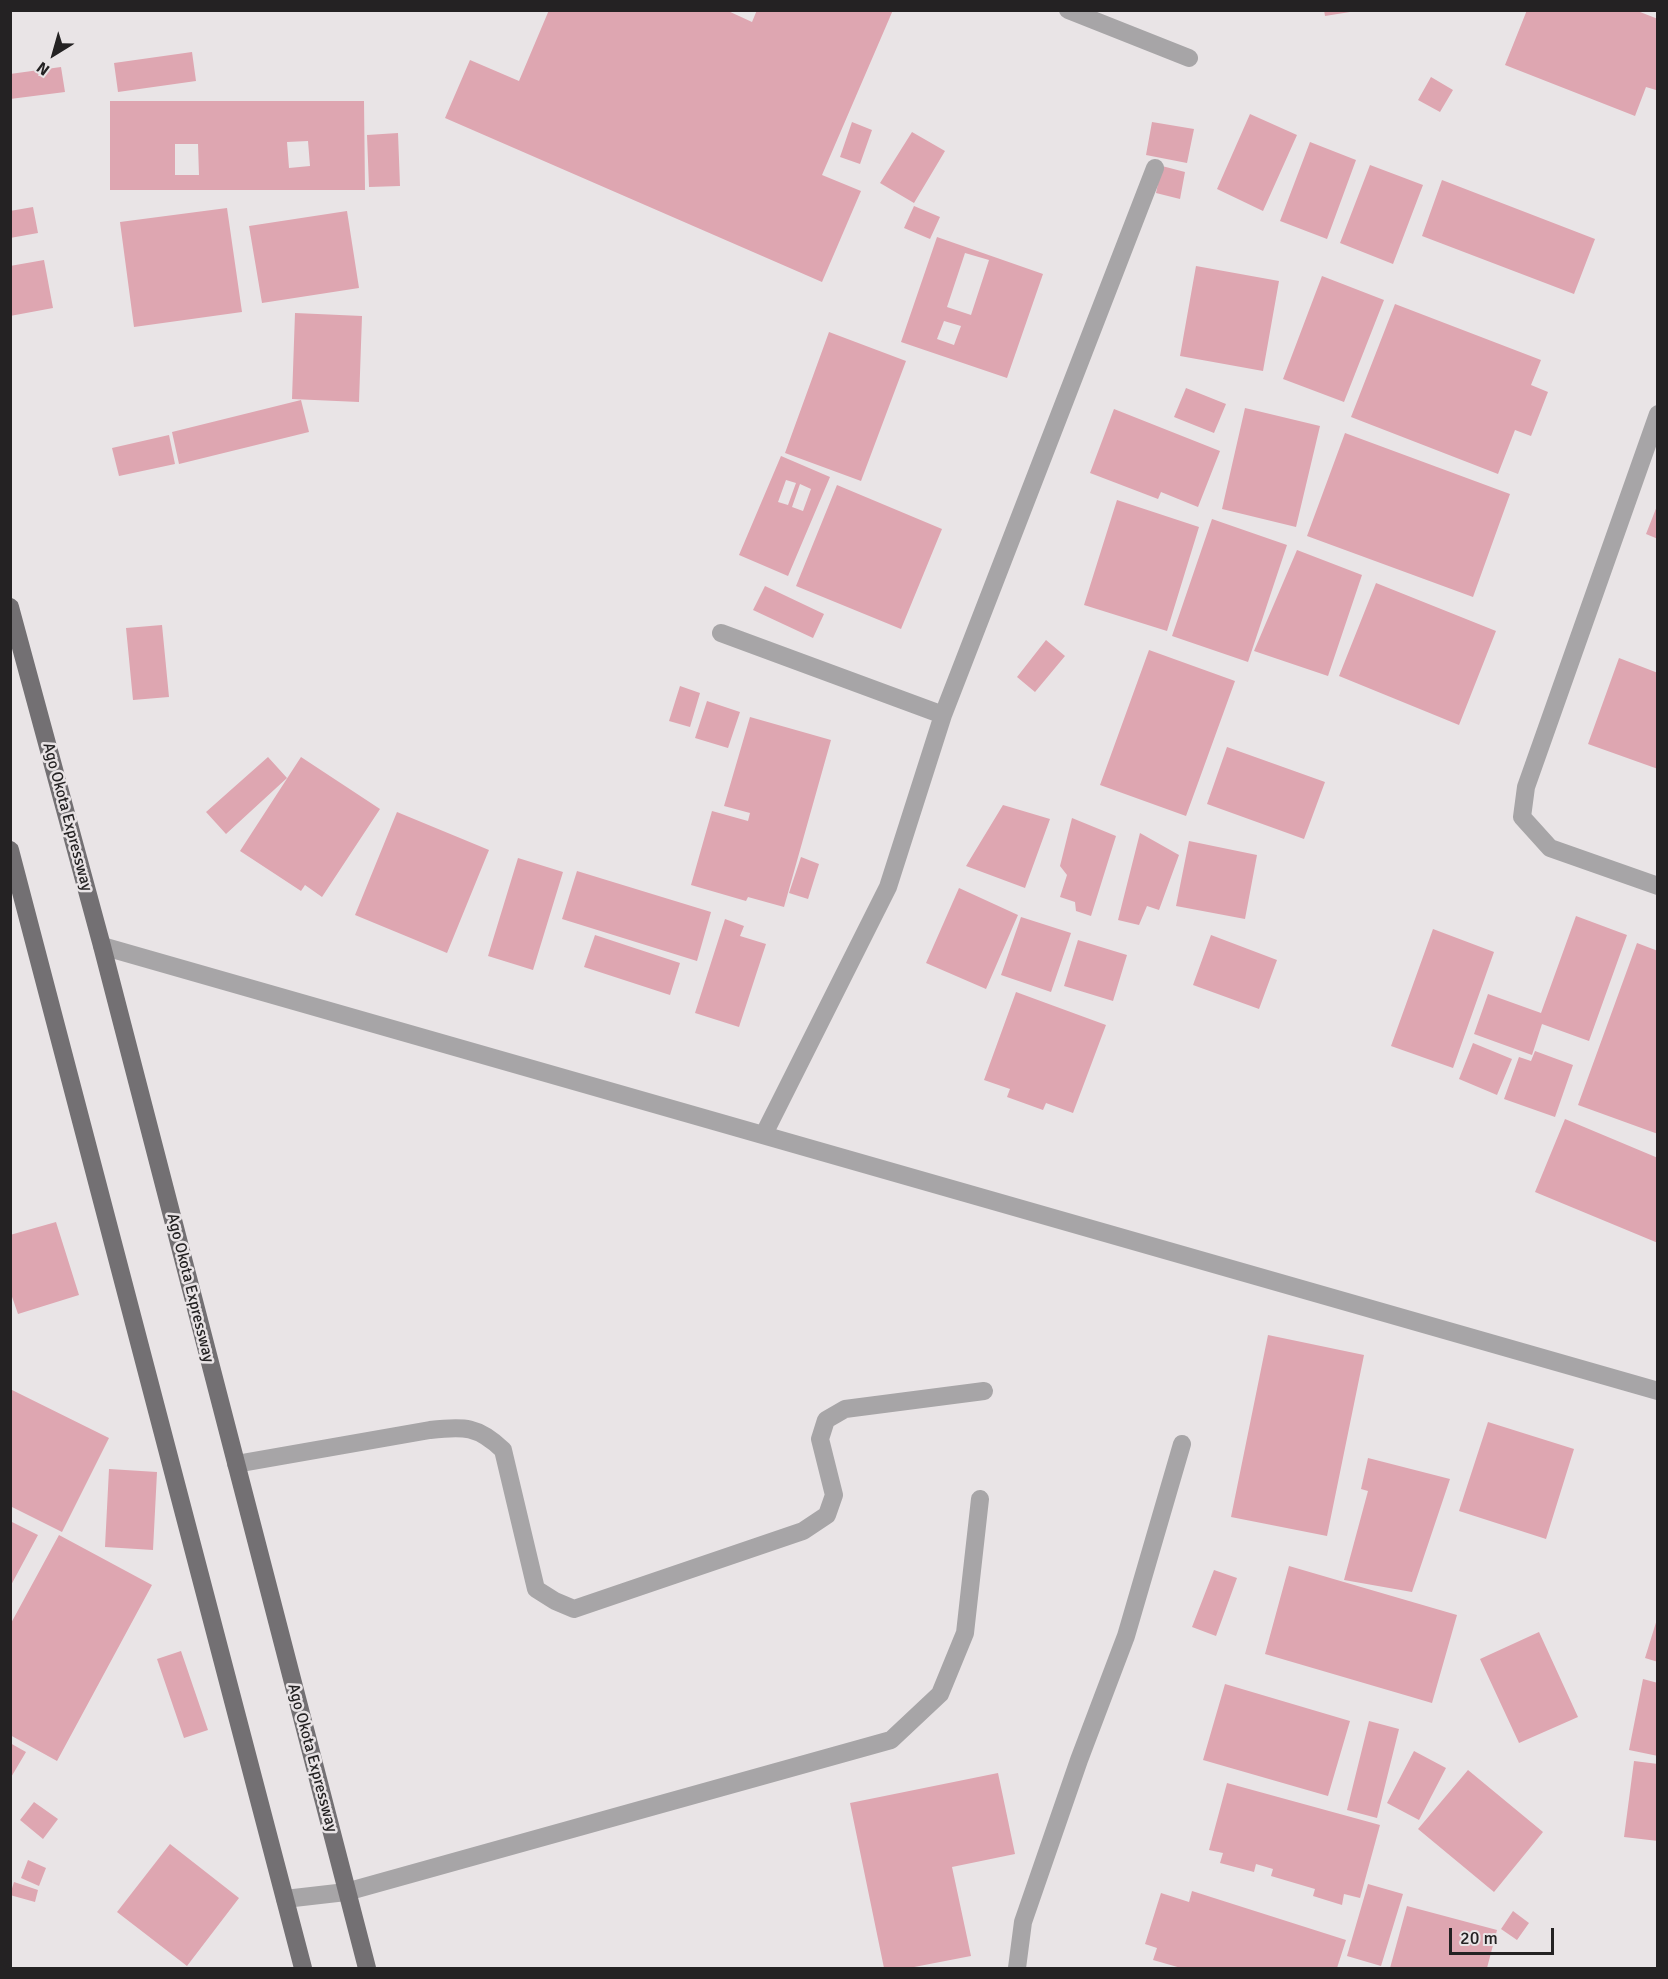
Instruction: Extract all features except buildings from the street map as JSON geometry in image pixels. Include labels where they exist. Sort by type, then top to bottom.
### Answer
[{"type":"main road","name":"Ago Okota Expressway","points":[[10,608],[102,946],[367,1968]]},
{"type":"main road","points":[[10,850],[303,1968]]},
{"type":"street","points":[[1068,10],[1189,57]]},
{"type":"street","points":[[764,1134],[888,886],[944,715],[1155,168]]},
{"type":"street","points":[[1658,414],[1526,787],[1522,818],[1550,848],[1658,886]]},
{"type":"street","points":[[721,633],[944,715]]},
{"type":"street","points":[[102,946],[1658,1391]]},
{"type":"street","points":[[236,1464],[430,1430],[460,1427],[488,1436],[503,1450],[536,1589],[574,1609],[802,1531],[826,1515],[834,1495],[820,1439],[826,1420],[845,1409],[984,1391]]},
{"type":"street","points":[[1017,1968],[1023,1922],[1079,1760],[1126,1636],[1182,1444]]},
{"type":"street","points":[[285,1899],[346,1892],[891,1740],[940,1694],[965,1633],[980,1499]]}]
